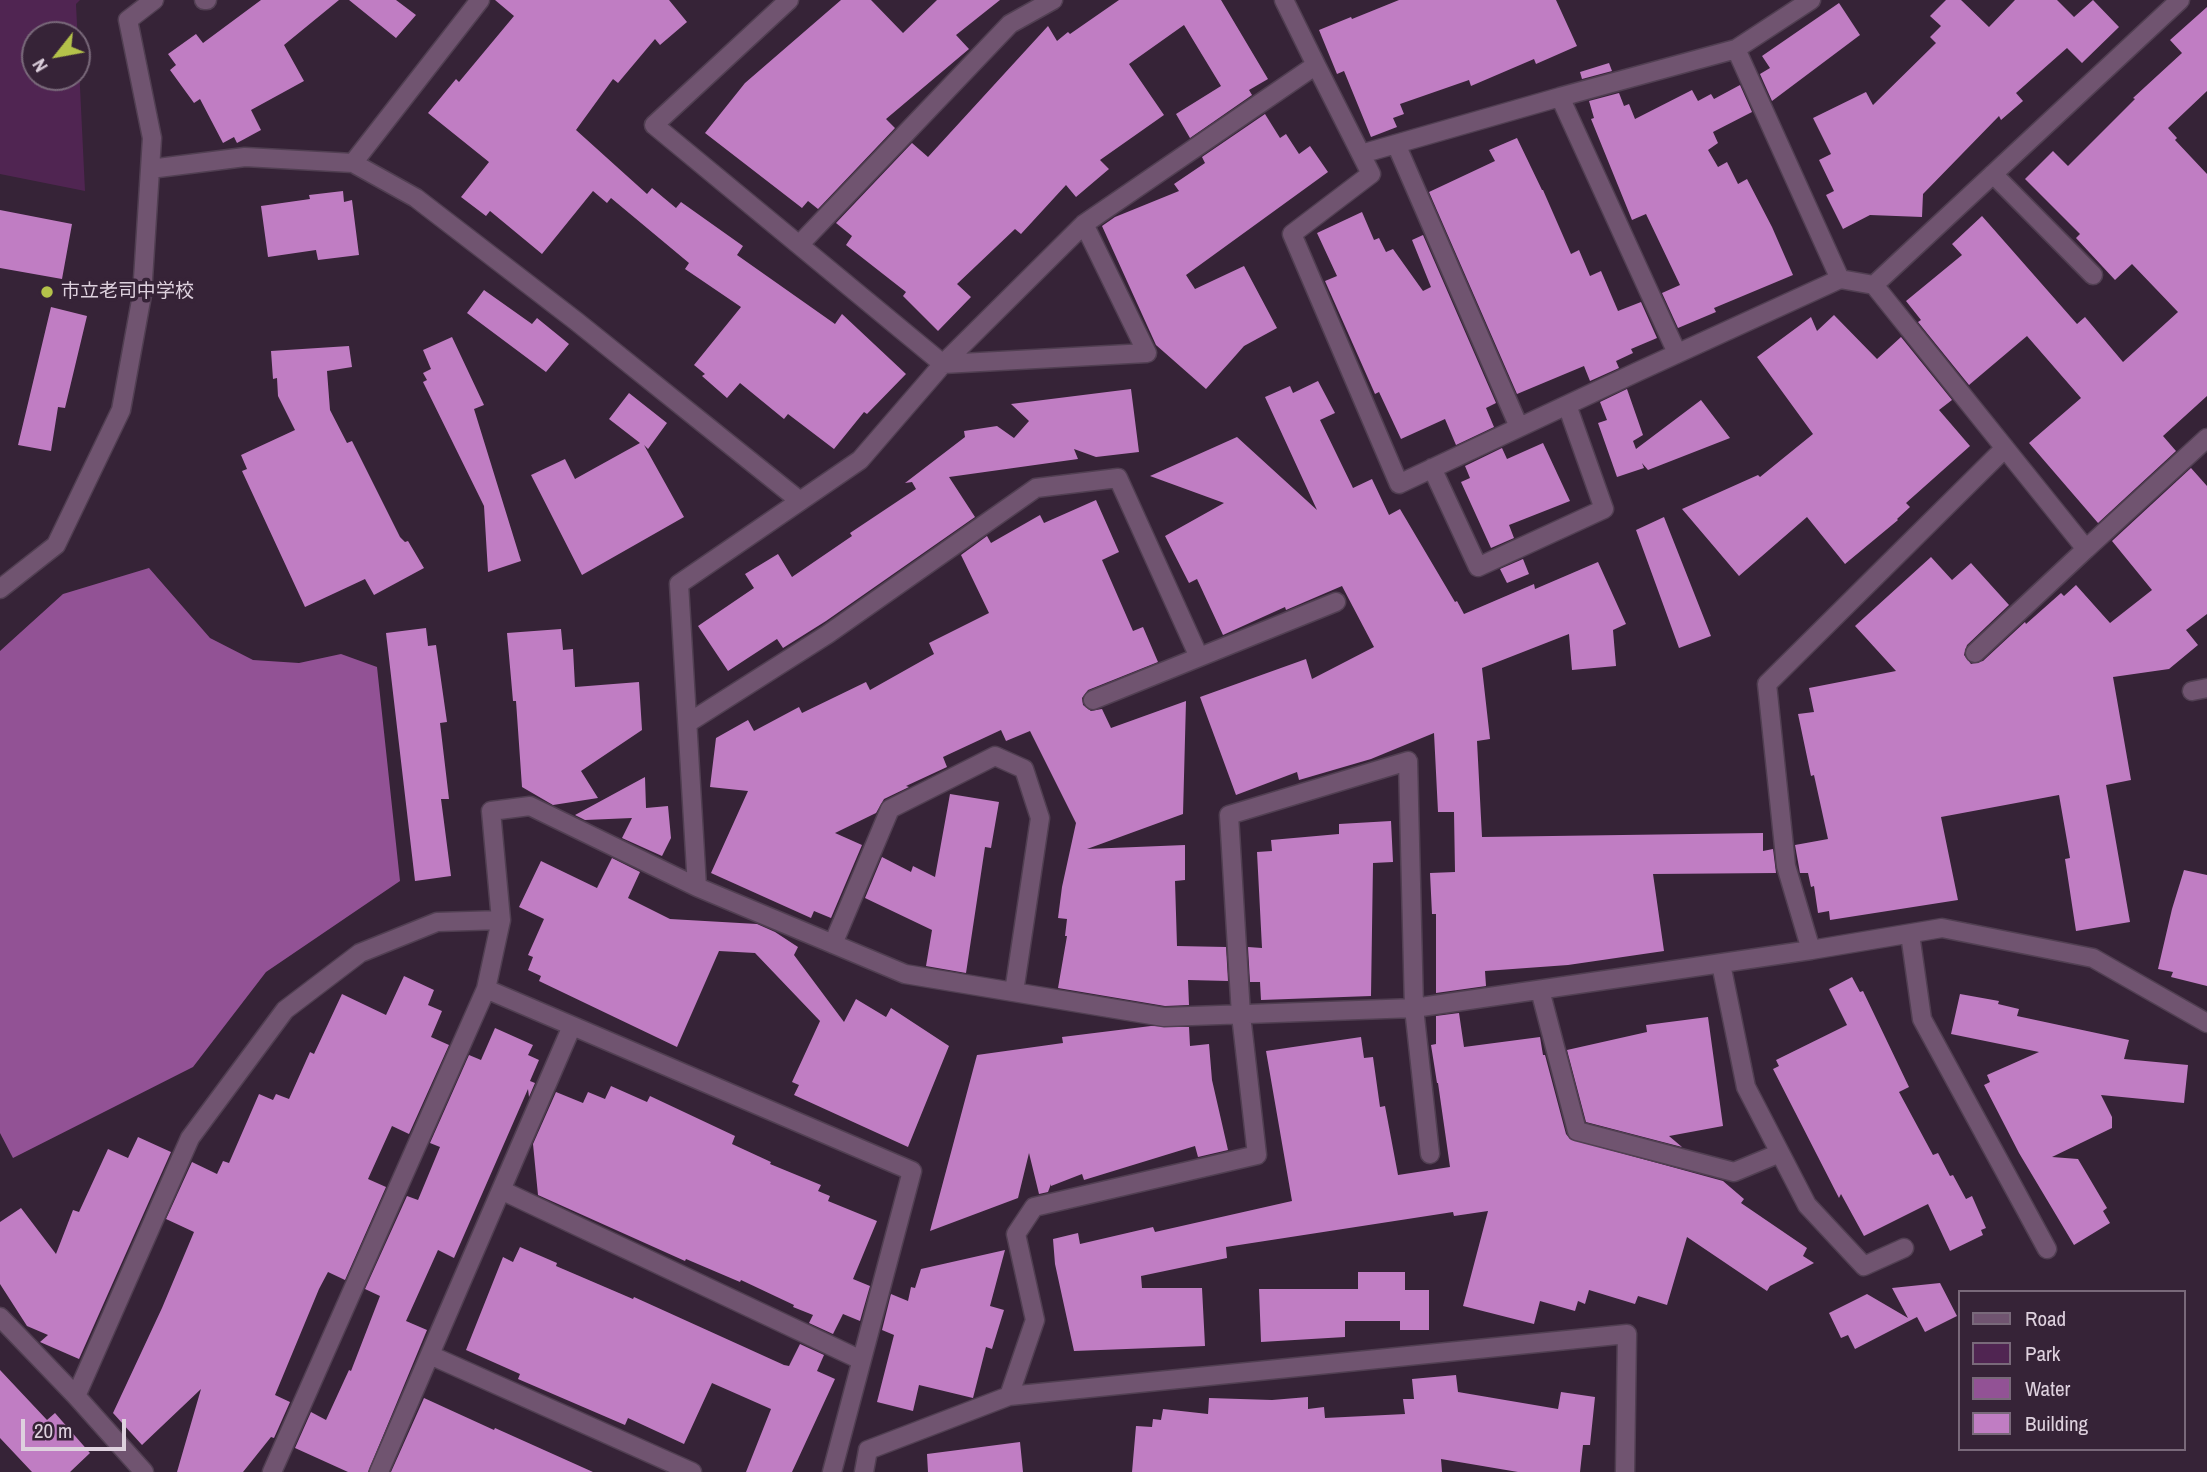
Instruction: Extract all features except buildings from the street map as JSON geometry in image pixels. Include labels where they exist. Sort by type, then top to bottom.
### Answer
[{"type":"street","points":[[0,589],[56,545],[121,410],[142,295],[152,138],[128,20],[154,0]]},
{"type":"street","points":[[353,163],[480,0]]},
{"type":"street","points":[[789,0],[654,125],[943,364],[1147,353],[1084,224]]},
{"type":"street","points":[[799,245],[1010,24],[1053,0]]},
{"type":"street","points":[[1284,0],[1371,174],[1292,234],[1399,484],[1840,279],[1874,285],[2086,549]]},
{"type":"street","points":[[1361,154],[1737,49],[1811,0]]},
{"type":"street","points":[[1874,285],[2180,0]]},
{"type":"street","points":[[1737,49],[1840,279]]},
{"type":"street","points":[[697,887],[679,584],[860,460],[943,364],[1084,224],[1316,65]]},
{"type":"street","points":[[1560,97],[1677,353]]},
{"type":"street","points":[[1396,144],[1519,427]]},
{"type":"street","points":[[150,169],[245,157],[353,163],[416,198],[576,321],[800,501]]},
{"type":"street","points":[[1993,174],[2093,275]]},
{"type":"street","points":[[1432,468],[1478,567],[1604,509],[1567,405]]},
{"type":"street","points":[[1975,653],[2207,438]]},
{"type":"street","points":[[1811,950],[1786,866],[1767,684],[2005,448]]},
{"type":"street","points":[[688,723],[828,634],[1036,488],[1118,478],[1199,657]]},
{"type":"street","points":[[1093,700],[1336,602]]},
{"type":"street","points":[[833,944],[890,809],[995,756],[1024,769],[1040,818],[1014,992]]},
{"type":"street","points":[[1009,1396],[1035,1320],[1016,1234],[1034,1207],[1257,1155],[1241,1015],[1229,815],[1408,761],[1414,1008],[1430,1154]]},
{"type":"street","points":[[272,1472],[486,989],[500,920],[491,811],[530,806],[697,887],[905,974],[1164,1017],[1414,1008],[1721,964],[1942,928],[2093,958],[2207,1023]]},
{"type":"street","points":[[76,1396],[190,1138],[285,1010],[360,953],[437,922],[500,920]]},
{"type":"street","points":[[1910,934],[1922,1019],[2047,1249]]},
{"type":"street","points":[[1721,964],[1746,1087],[1807,1205],[1864,1266],[1904,1248]]},
{"type":"street","points":[[486,989],[912,1171],[832,1472]]},
{"type":"street","points":[[1540,990],[1577,1131],[1734,1172],[1780,1153]]},
{"type":"street","points":[[379,1472],[572,1026]]},
{"type":"street","points":[[501,1190],[862,1360]]},
{"type":"street","points":[[0,1317],[144,1472]]},
{"type":"street","points":[[864,1472],[868,1450],[1009,1396],[1627,1334],[1625,1472]]},
{"type":"street","points":[[430,1355],[692,1472]]},
{"type":"green space","points":[[0,0],[80,0],[76,4],[77,21],[21,21],[21,91],[80,91],[85,191],[0,174]]},
{"type":"water","points":[[149,568],[210,638],[253,660],[299,663],[341,654],[377,667],[400,881],[266,972],[193,1067],[13,1158],[0,1133],[0,651],[63,594]]},
{"type":"place","name":"市立老司中学校","points":[[47,292]]}]
